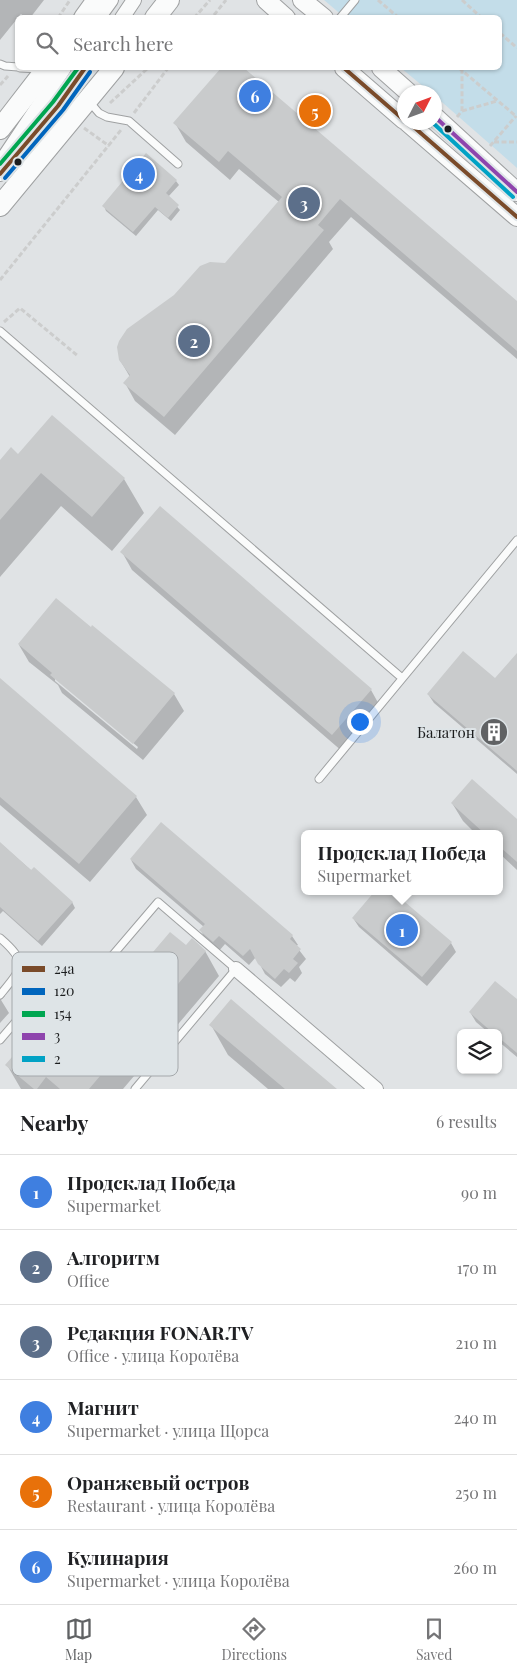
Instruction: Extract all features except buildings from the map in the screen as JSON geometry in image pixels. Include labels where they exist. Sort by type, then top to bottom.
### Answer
[{"type":"main road","points":[[86,15],[97,0]]},
{"type":"main road","points":[[157,15],[169,0]]},
{"type":"main road","points":[[0,129],[51,70]]},
{"type":"main road","points":[[0,206],[112,70]]},
{"type":"street","points":[[100,15],[111,0]]},
{"type":"street","points":[[124,15],[134,0]]},
{"type":"street","points":[[266,0],[283,15]]},
{"type":"street","points":[[302,0],[320,15]]},
{"type":"street","points":[[0,163],[52,70]]},
{"type":"street","points":[[0,174],[58,106],[84,70]]},
{"type":"street","points":[[346,70],[397,113]]},
{"type":"street","points":[[382,70],[400,85]]},
{"type":"street","points":[[442,123],[517,192]]},
{"type":"street","points":[[416,130],[517,217]]},
{"type":"street","points":[[236,970],[376,1089]]},
{"type":"lane","points":[[342,15],[355,0]]},
{"type":"lane","points":[[0,64],[15,67]]},
{"type":"lane","points":[[90,97],[93,106],[99,113],[107,117],[129,120],[178,164]]},
{"type":"lane","points":[[0,330],[402,678]]},
{"type":"lane","points":[[319,778],[517,540]]},
{"type":"lane","points":[[115,952],[158,902],[236,970],[178,1038]]},
{"type":"lane","points":[[0,938],[15,952]]},
{"type":"lane","points":[[0,995],[12,981]]},
{"type":"lane","points":[[0,1040],[12,1026]]},
{"type":"lane","points":[[135,1089],[146,1076]]},
{"type":"path","points":[[60,15],[70,0]]},
{"type":"path","points":[[197,15],[210,0]]},
{"type":"path","points":[[214,15],[226,0]]},
{"type":"path","points":[[378,0],[396,15]]},
{"type":"path","points":[[462,0],[479,15]]},
{"type":"path","points":[[502,35],[517,48]]},
{"type":"path","points":[[0,280],[129,120],[166,70]]},
{"type":"path","points":[[460,70],[462,111]]},
{"type":"path","points":[[461,70],[516,117],[490,146],[484,140]]},
{"type":"path","points":[[464,123],[457,117],[462,111],[497,101]]},
{"type":"path","points":[[494,142],[517,142]]},
{"type":"path","points":[[0,326],[20,308],[78,356]]},
{"type":"shaded area","points":[[324,0],[517,0],[517,168],[442,102],[442,85],[422,85],[403,70],[502,70],[502,15],[342,15]]},
{"type":"transit line","name":"154","points":[[0,164],[53,102],[77,70]]},
{"type":"transit line","name":"24a","points":[[0,174],[58,106],[84,70]]},
{"type":"transit line","name":"24a","points":[[346,70],[397,114]]},
{"type":"transit line","name":"120","points":[[5,178],[63,110],[90,72]]},
{"type":"transit line","name":"3","points":[[442,123],[517,192]]},
{"type":"transit line","name":"24a","points":[[417,130],[517,217]]},
{"type":"transit line","name":"2","points":[[441,130],[513,197]]},
{"type":"place","name":"Кулинария","points":[[255,96]]},
{"type":"place","name":"Оранжевый остров","points":[[315,111]]},
{"type":"place","name":"Магнит","points":[[139,174]]},
{"type":"place","name":"Редакция FONAR.TV","points":[[304,203]]},
{"type":"place","name":"Алгоритм","points":[[194,341]]},
{"type":"place","name":"Балатон","points":[[494,732]]},
{"type":"place","name":"Продсклад Победа","points":[[402,930]]}]
